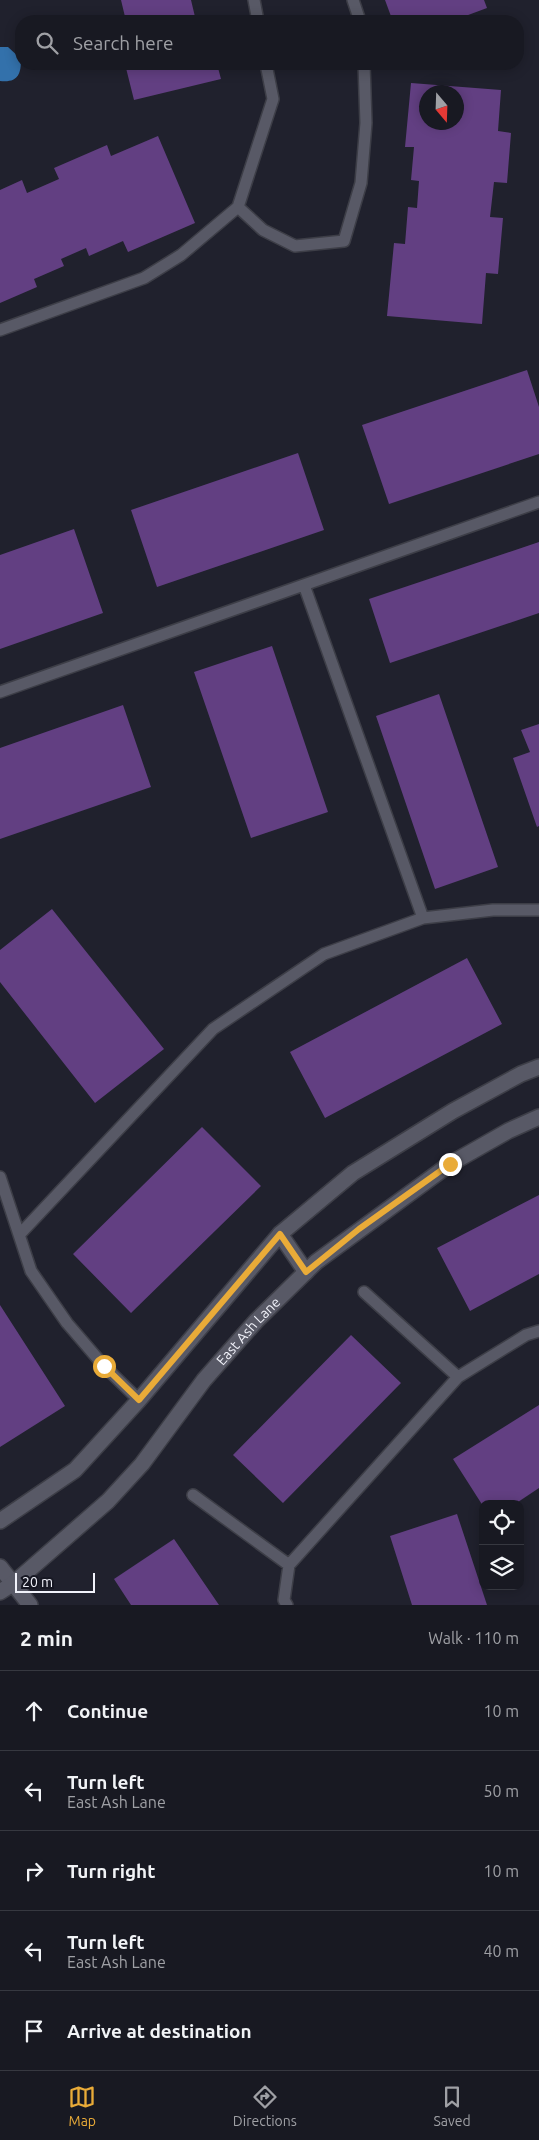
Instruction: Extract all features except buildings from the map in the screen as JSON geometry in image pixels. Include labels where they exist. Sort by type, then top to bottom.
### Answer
[{"type":"street","points":[[0,1521],[75,1470],[139,1400],[280,1234],[353,1173],[453,1111],[521,1074],[539,1067]]},
{"type":"street","name":"East Ash Lane","points":[[0,1592],[14,1583],[108,1501],[142,1464],[204,1380],[256,1321],[306,1272],[359,1229],[450,1164],[508,1131],[539,1117]]},
{"type":"street","points":[[280,1234],[306,1272]]},
{"type":"street","points":[[0,1567],[30,1605]]},
{"type":"lane","points":[[254,0],[257,15]]},
{"type":"lane","points":[[353,0],[358,15]]},
{"type":"lane","points":[[0,330],[144,278],[181,254],[238,207],[273,99],[267,70]]},
{"type":"lane","points":[[238,207],[263,230],[295,246],[344,241],[361,183],[366,122],[364,70]]},
{"type":"lane","points":[[0,692],[539,502]]},
{"type":"lane","points":[[304,585],[423,918]]},
{"type":"lane","points":[[20,1234],[213,1030],[324,954],[423,918],[493,910],[539,910]]},
{"type":"lane","points":[[0,1177],[31,1272],[67,1322],[104,1366],[139,1400]]},
{"type":"lane","points":[[364,1292],[458,1377]]},
{"type":"lane","points":[[286,1605],[284,1600],[289,1566],[458,1377],[526,1335],[539,1331]]},
{"type":"lane","points":[[193,1495],[289,1566]]},
{"type":"water","points":[[0,47],[8,47],[15,53],[15,70],[20,70],[15,79],[0,81]]},
{"type":"route","points":[[104,1366],[139,1400],[280,1234],[306,1272],[359,1229],[450,1164]]}]
